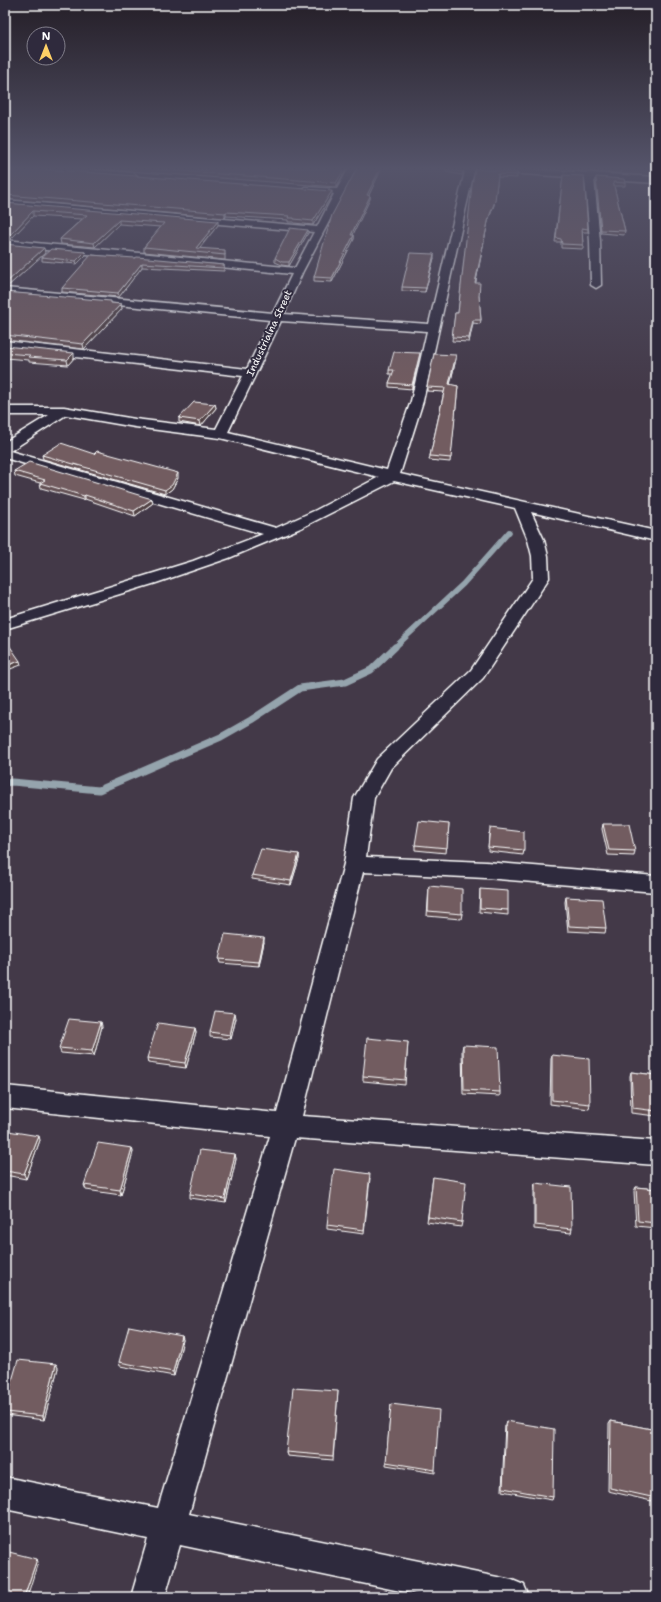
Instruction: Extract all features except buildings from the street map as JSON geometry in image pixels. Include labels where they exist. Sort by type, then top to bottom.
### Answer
[{"type":"street","points":[[5,243],[298,271]]},
{"type":"street","name":"Industrialna Street","points":[[220,434],[251,373],[298,271],[313,243]]},
{"type":"street","points":[[5,624],[200,563],[276,533],[360,494],[392,476],[417,401],[452,243]]},
{"type":"street","points":[[593,243],[596,285]]},
{"type":"street","points":[[5,291],[276,317],[433,328]]},
{"type":"street","points":[[5,345],[251,373]]},
{"type":"street","points":[[5,411],[64,411],[136,423],[220,434],[392,476],[656,536]]},
{"type":"street","points":[[5,448],[64,411]]},
{"type":"street","points":[[5,454],[276,533]]},
{"type":"street","points":[[148,1597],[286,1126],[355,864],[364,798],[384,764],[477,674],[541,578],[540,556],[536,540],[520,504]]},
{"type":"street","points":[[355,864],[486,870],[656,884]]},
{"type":"street","points":[[5,1097],[286,1126],[656,1153]]},
{"type":"street","points":[[5,1493],[512,1597]]},
{"type":"waterway","points":[[394,648],[463,584],[509,532]]},
{"type":"waterway","points":[[5,783],[12,782],[99,790],[221,737],[251,720],[300,688],[345,682],[371,670],[395,647]]}]
